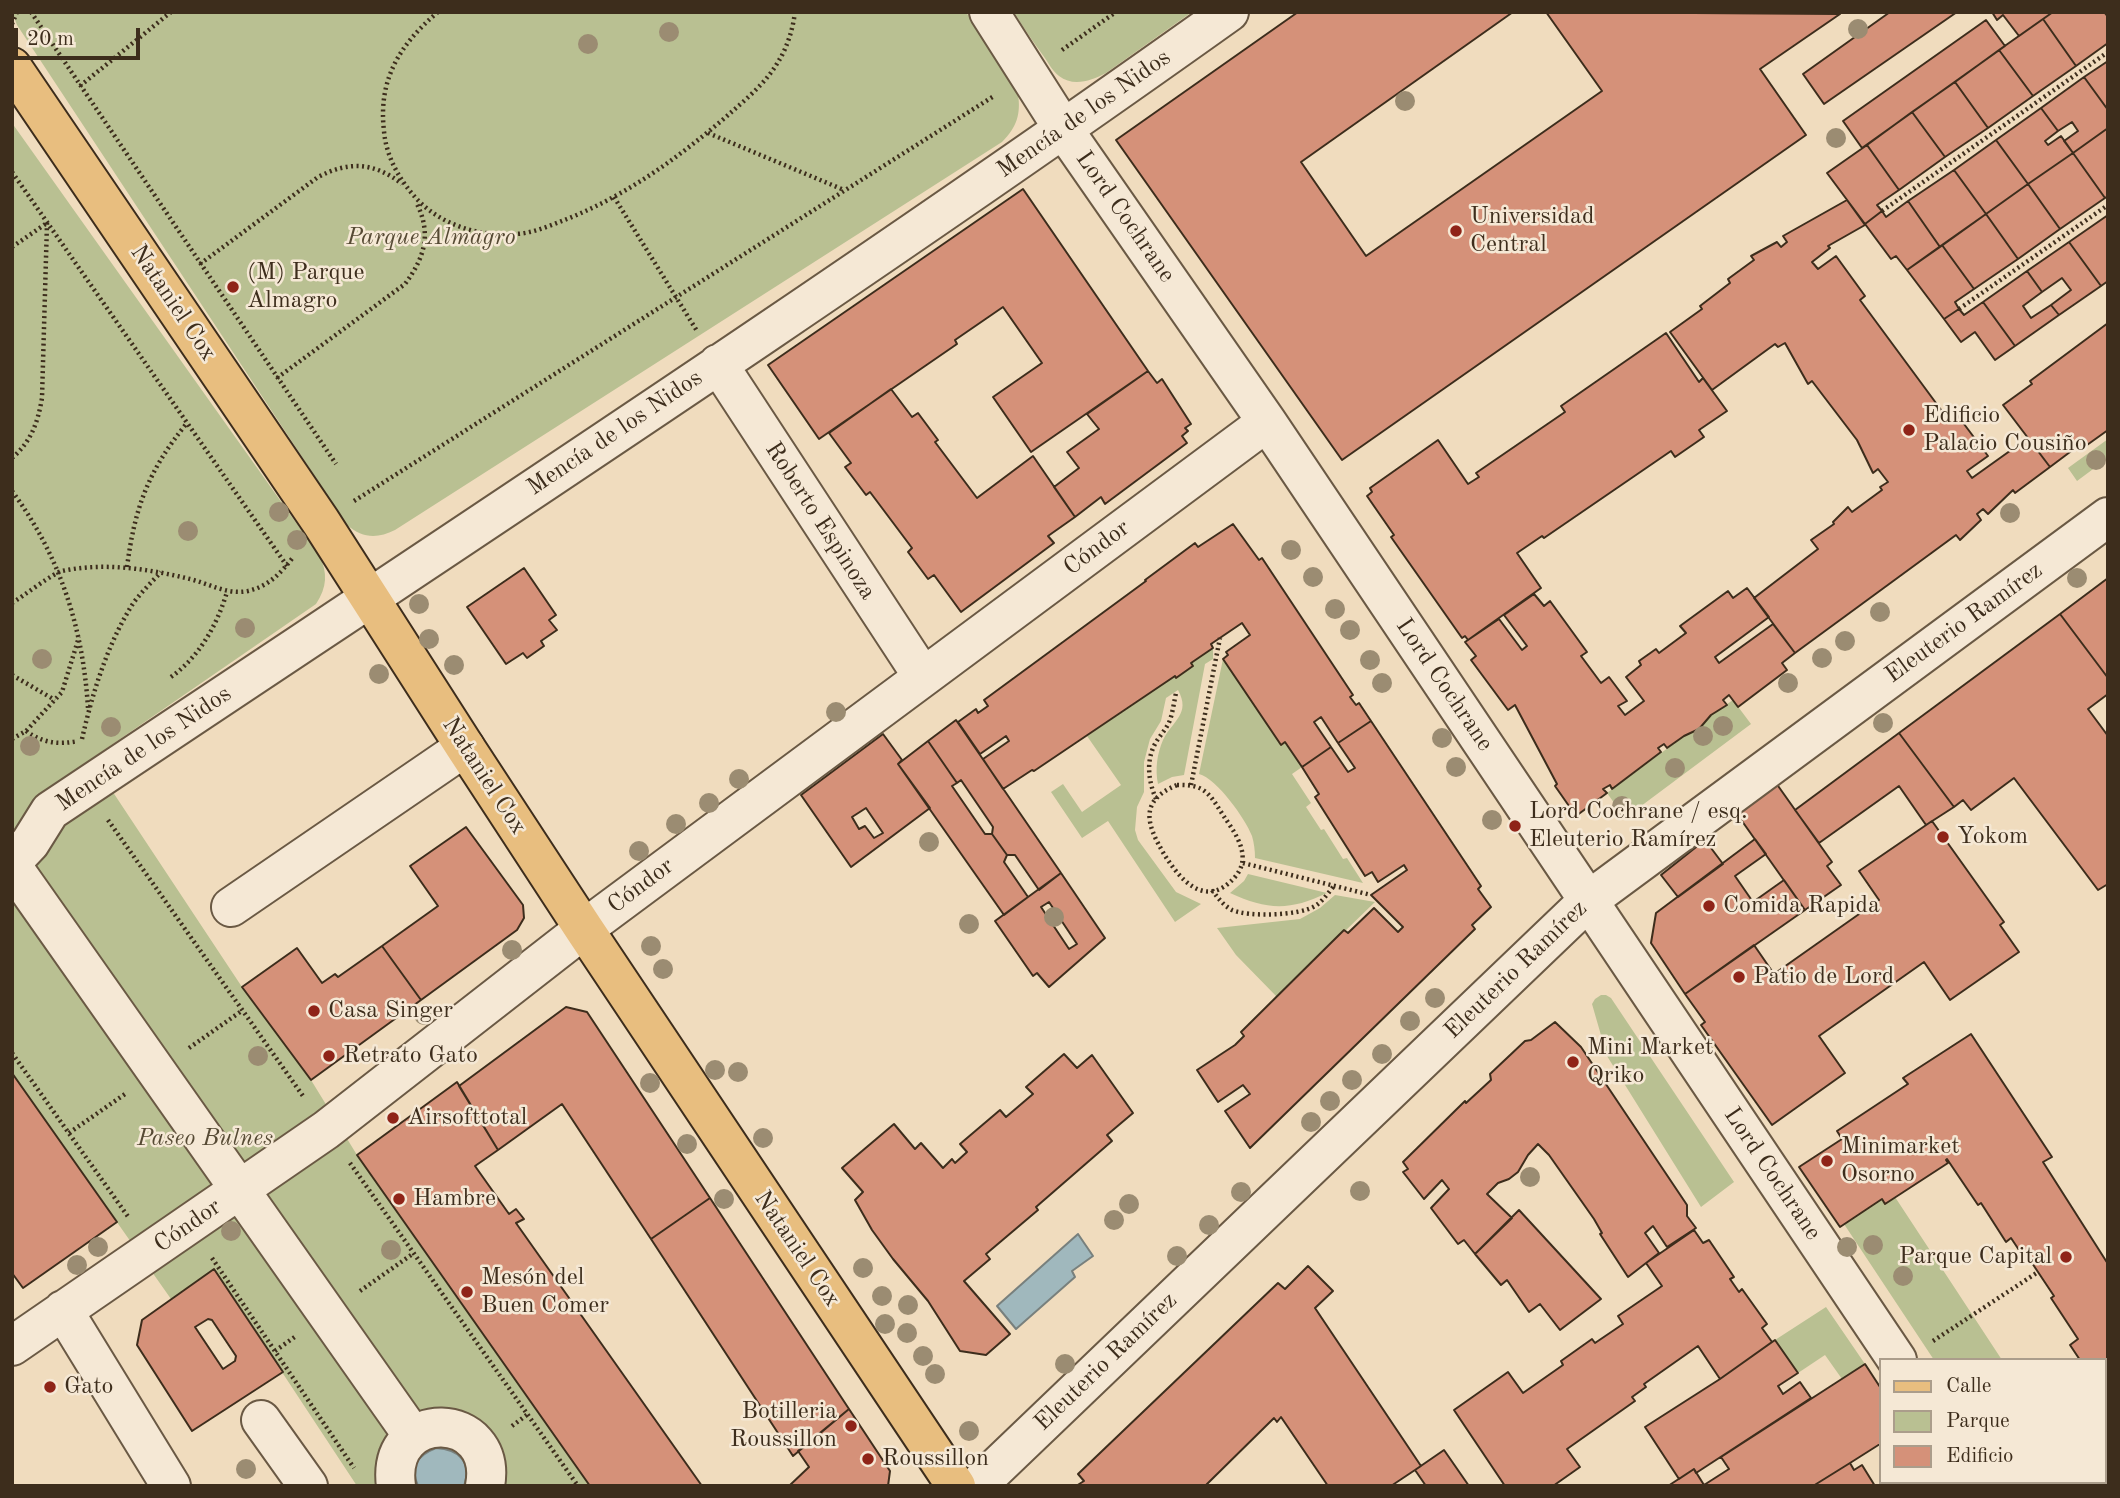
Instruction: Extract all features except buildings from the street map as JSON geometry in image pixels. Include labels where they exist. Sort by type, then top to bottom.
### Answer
[{"type":"main road","name":"Nataniel Cox","points":[[12,67],[321,522],[584,929],[956,1486]]},
{"type":"street","name":"Lord Cochrane","points":[[989,12],[1064,130],[1267,422],[1588,900],[1911,1353]]},
{"type":"street","name":"Mencía de los Nidos","points":[[12,864],[30,843],[50,811],[370,599],[1064,130],[1229,12]]},
{"type":"street","name":"Roberto Espinoza","points":[[718,364],[923,677]]},
{"type":"street","name":"Cóndor","points":[[18,1330],[63,1310],[326,1130],[584,929],[1267,422]]},
{"type":"street","name":"Eleuterio Ramírez","points":[[977,1486],[1588,900],[2108,517]]},
{"type":"street","points":[[232,907],[465,747]]},
{"type":"street","points":[[12,864],[413,1436]]},
{"type":"street","points":[[63,1310],[171,1486]]},
{"type":"street","points":[[261,1420],[309,1486]]},
{"type":"street","points":[[396,1486],[394,1471],[397,1456],[405,1443],[430,1428],[445,1427],[472,1438],[482,1452],[487,1467],[485,1486]]},
{"type":"path","points":[[12,24],[17,12]]},
{"type":"path","points":[[31,12],[336,465]]},
{"type":"path","points":[[80,86],[171,12]]},
{"type":"path","points":[[277,378],[405,284],[418,267],[424,246],[424,224],[418,204],[392,164],[384,140],[382,114],[385,90],[393,65],[406,43],[438,12]]},
{"type":"path","points":[[200,264],[318,177],[335,169],[354,166],[372,167],[390,174],[422,205],[443,220],[467,230],[492,235],[543,229],[587,211],[630,189],[670,163],[708,133],[762,83],[778,63],[788,41],[795,12]]},
{"type":"path","points":[[12,603],[58,571],[92,567],[161,572],[195,580],[227,592],[246,592],[263,586],[287,566],[321,522],[1028,74],[1116,12]]},
{"type":"path","points":[[1881,211],[2108,52]]},
{"type":"path","points":[[708,133],[845,190]]},
{"type":"path","points":[[12,172],[287,566]]},
{"type":"path","points":[[614,197],[718,364]]},
{"type":"path","points":[[1959,309],[2108,205]]},
{"type":"path","points":[[12,247],[47,223]]},
{"type":"path","points":[[12,458],[31,437],[39,418],[42,398],[47,223]]},
{"type":"path","points":[[127,568],[131,532],[141,497],[159,462],[187,423]]},
{"type":"path","points":[[351,487],[358,498]]},
{"type":"path","points":[[12,491],[27,511],[51,554],[69,599],[86,673],[89,711]]},
{"type":"path","points":[[90,784],[80,747],[89,711],[113,641],[130,608],[161,572]]},
{"type":"path","points":[[170,677],[181,670],[199,650],[213,628],[227,592]]},
{"type":"path","points":[[12,739],[26,731],[62,692],[79,636]]},
{"type":"path","points":[[1191,785],[1220,638]]},
{"type":"path","points":[[12,675],[55,700]]},
{"type":"path","points":[[1156,799],[1150,786],[1151,756],[1156,741],[1169,722],[1176,693]]},
{"type":"path","points":[[26,731],[47,742],[64,744],[82,741],[93,733]]},
{"type":"path","points":[[1177,785],[1191,785],[1202,789],[1212,798],[1243,849],[1242,863],[1237,875],[1227,884],[1212,890],[1195,888],[1185,883],[1166,857],[1149,824],[1150,811],[1165,790],[1177,785]]},
{"type":"path","points":[[1242,863],[1371,895]]},
{"type":"path","points":[[1212,890],[1224,905],[1246,914],[1298,912],[1315,905],[1326,897],[1334,886]]},
{"type":"path","points":[[12,1053],[152,1251]]},
{"type":"path","points":[[210,1256],[359,1475]]},
{"type":"path","points":[[1911,1353],[2038,1272]]},
{"type":"green space","name":"Parque Almagro","points":[[12,12],[966,12],[1018,94],[1019,108],[1017,120],[1002,142],[395,530],[370,536],[358,533],[347,525],[17,25]]},
{"type":"green space","points":[[1014,12],[1192,12],[1106,73],[1076,82],[1064,79],[1054,71]]},
{"type":"green space","name":"Paseo Bulnes","points":[[12,123],[319,555],[325,574],[324,586],[316,604],[91,759],[242,987],[311,1080],[357,1155],[590,1486],[357,1486],[214,1269],[171,1299],[12,1073]]},
{"type":"green space","points":[[2108,439],[2108,458],[2077,481],[2068,468]]},
{"type":"green space","points":[[1213,648],[1213,659],[1205,664],[1184,775],[1158,784],[1157,767],[1161,745],[1182,711],[1183,705],[1178,690],[1166,698],[1161,721],[1150,739],[1144,762],[1144,792],[1137,807],[1135,830],[1138,840],[1176,892],[1201,904],[1175,922],[1108,821],[1082,838],[1051,792],[1063,784],[1082,812],[1121,785],[1087,736],[1193,666],[1191,663]]},
{"type":"green space","points":[[1223,659],[1280,744],[1285,742],[1302,767],[1292,774],[1311,803],[1306,807],[1343,859],[1347,858],[1363,883],[1255,858],[1252,836],[1237,810],[1214,783],[1199,774]]},
{"type":"green space","points":[[1733,700],[1751,724],[1625,818],[1607,793],[1684,736],[1699,729],[1711,715]]},
{"type":"green space","points":[[1248,874],[1327,893],[1290,905],[1256,903],[1230,893]]},
{"type":"green space","points":[[1335,895],[1375,902],[1277,997],[1236,955],[1217,928],[1300,919],[1320,908]]},
{"type":"green space","points":[[1601,995],[1611,998],[1734,1182],[1701,1207],[1607,1056],[1592,1004]]},
{"type":"green space","points":[[1895,1197],[2001,1358],[1933,1358],[1844,1224],[1882,1199],[1885,1204]]},
{"type":"green space","points":[[1826,1307],[1865,1364],[1842,1379],[1825,1355],[1798,1373],[1775,1340]]},
{"type":"water","points":[[1078,1234],[1093,1256],[1072,1271],[1075,1277],[1016,1329],[997,1306]]},
{"type":"water","points":[[436,1448],[451,1451],[462,1458],[466,1470],[464,1486],[418,1486],[414,1473],[417,1462],[424,1454]]},
{"type":"place","name":"Universidad Central","points":[[1456,231]]},
{"type":"place","name":"(M) Parque Almagro","points":[[233,287]]},
{"type":"place","name":"Edificio Palacio Cousiño","points":[[1909,430]]},
{"type":"place","name":"Lord Cochrane / esq. Eleuterio Ramírez","points":[[1515,826]]},
{"type":"place","name":"Yokom","points":[[1943,837]]},
{"type":"place","name":"Comida Rapida","points":[[1709,906]]},
{"type":"place","name":"Patio de Lord","points":[[1739,977]]},
{"type":"place","name":"Casa Singer","points":[[314,1011]]},
{"type":"place","name":"Retrato Gato","points":[[329,1056]]},
{"type":"place","name":"Mini Market Qriko","points":[[1573,1062]]},
{"type":"place","name":"Airsofttotal","points":[[393,1118]]},
{"type":"place","name":"Minimarket Osorno","points":[[1827,1161]]},
{"type":"place","name":"Hambre","points":[[399,1199]]},
{"type":"place","name":"Parque Capital","points":[[2066,1257]]},
{"type":"place","name":"Mesón del Buen Comer","points":[[467,1292]]},
{"type":"place","name":"Gato","points":[[50,1387]]},
{"type":"place","name":"Botilleria Roussillon","points":[[851,1426]]},
{"type":"place","name":"Roussillon","points":[[868,1459]]}]
